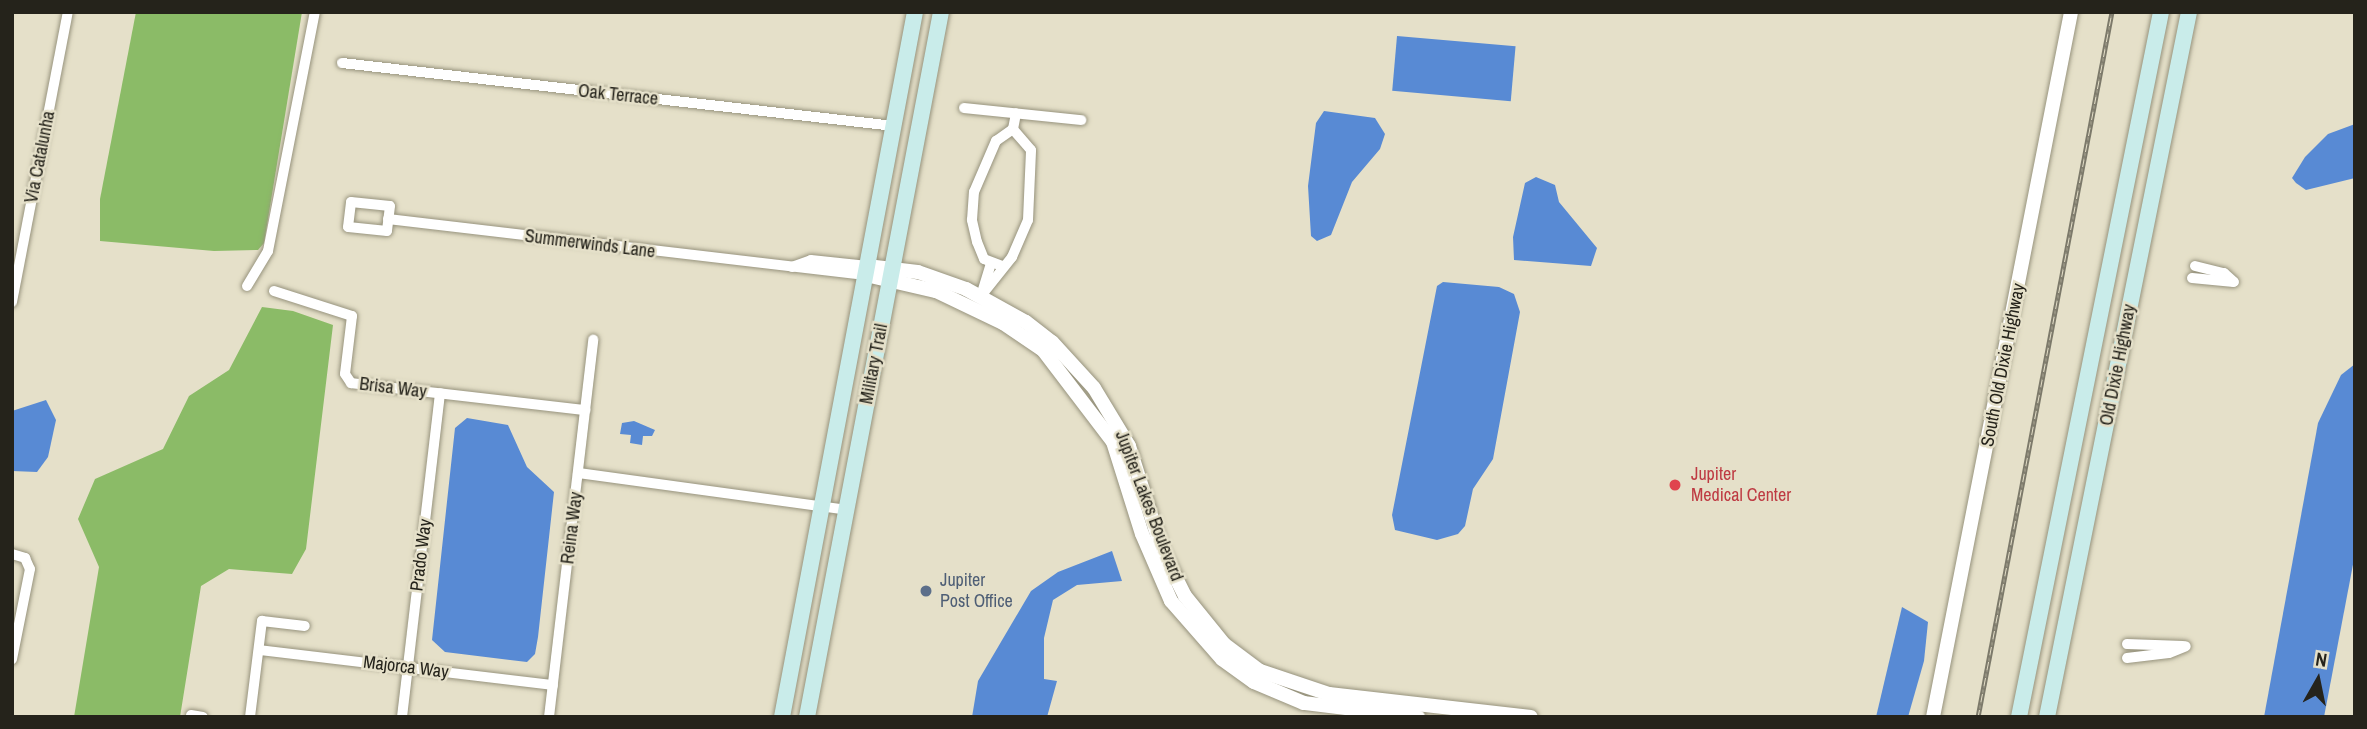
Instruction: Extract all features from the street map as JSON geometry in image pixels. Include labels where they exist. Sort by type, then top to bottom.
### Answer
[{"type":"main road","name":"Military Trail","points":[[782,717],[915,12]]},
{"type":"main road","name":"Military Trail","points":[[807,717],[941,12]]},
{"type":"main road","name":"Old Dixie Highway","points":[[2019,717],[2161,12]]},
{"type":"main road","name":"Old Dixie Highway","points":[[2047,717],[2189,12]]},
{"type":"street","name":"Via Catalunha","points":[[12,302],[68,12]]},
{"type":"street","points":[[247,286],[268,251],[315,12]]},
{"type":"street","name":"South Old Dixie Highway","points":[[1933,717],[2071,12]]},
{"type":"street","name":"Oak Terrace","points":[[342,63],[894,126]]},
{"type":"street","points":[[964,108],[1080,120]]},
{"type":"street","points":[[996,265],[977,242],[972,220],[974,192],[996,141],[1013,129],[1016,113]]},
{"type":"street","points":[[996,265],[1013,257],[1028,220],[1032,190],[1031,150],[1013,129]]},
{"type":"street","name":"Summerwinds Lane","points":[[388,219],[792,267],[867,271]]},
{"type":"street","points":[[981,296],[991,289],[996,265]]},
{"type":"street","name":"Jupiter Lakes Boulevard","points":[[867,271],[890,274],[918,272],[981,296],[1052,342],[1094,388],[1129,446],[1172,575],[1224,644],[1261,671],[1308,690],[1531,717]]},
{"type":"street","points":[[2194,272],[2224,273],[2234,282]]},
{"type":"street","name":"Jupiter Lakes Boulevard","points":[[890,274],[936,291],[1003,323],[1043,350],[1062,371],[1113,442],[1142,534],[1171,601],[1222,659],[1254,682],[1304,703],[1418,717]]},
{"type":"street","name":"Brisa Way","points":[[274,291],[352,316],[345,374],[351,383],[585,410]]},
{"type":"street","name":"Reina Way","points":[[550,717],[593,340]]},
{"type":"street","name":"Prado Way","points":[[402,717],[440,394]]},
{"type":"street","points":[[578,472],[847,510]]},
{"type":"street","points":[[12,554],[25,558],[30,569],[12,659]]},
{"type":"street","points":[[250,717],[262,621],[305,626]]},
{"type":"street","points":[[2127,644],[2186,646],[2169,653],[2127,658]]},
{"type":"street","name":"Majorca Way","points":[[259,650],[553,685]]},
{"type":"street","points":[[191,715],[203,717]]},
{"type":"green space","points":[[136,12],[302,12],[264,243],[258,250],[214,251],[100,241],[100,199]]},
{"type":"green space","points":[[262,307],[293,311],[333,325],[306,549],[292,574],[229,569],[201,586],[180,717],[74,717],[99,567],[78,519],[95,479],[163,449],[189,396],[229,370]]},
{"type":"water","points":[[1397,36],[1516,46],[1511,101],[1392,91]]},
{"type":"water","points":[[1324,111],[1375,118],[1385,134],[1380,149],[1352,182],[1331,235],[1317,241],[1311,236],[1308,186],[1316,123]]},
{"type":"water","points":[[2355,124],[2355,178],[2306,190],[2296,183],[2292,178],[2305,157],[2328,134]]},
{"type":"water","points":[[1536,177],[1555,185],[1559,202],[1597,248],[1591,266],[1514,260],[1513,237],[1525,183]]},
{"type":"water","points":[[1443,282],[1499,287],[1514,294],[1520,312],[1493,459],[1473,489],[1465,526],[1458,534],[1437,540],[1395,530],[1392,515],[1437,286]]},
{"type":"water","points":[[2355,364],[2355,554],[2324,717],[2264,717],[2318,423],[2341,375]]},
{"type":"water","points":[[46,400],[56,420],[48,457],[37,472],[12,471],[12,411]]},
{"type":"water","points":[[467,418],[508,425],[527,467],[554,492],[538,637],[535,654],[527,662],[445,652],[432,640],[455,428]]},
{"type":"water","points":[[634,421],[655,430],[652,436],[643,436],[642,445],[630,443],[631,435],[620,434],[622,423]]},
{"type":"water","points":[[1112,551],[1122,581],[1077,585],[1053,600],[1044,638],[1044,679],[1057,681],[1047,717],[972,717],[978,681],[1031,591],[1058,572]]},
{"type":"water","points":[[1902,607],[1928,622],[1924,661],[1908,717],[1876,717]]},
{"type":"railway","points":[[1978,717],[2112,12]]},
{"type":"place","name":"Jupiter Medical Center","points":[[1675,485]]},
{"type":"place","name":"Jupiter Post Office","points":[[926,591]]}]
